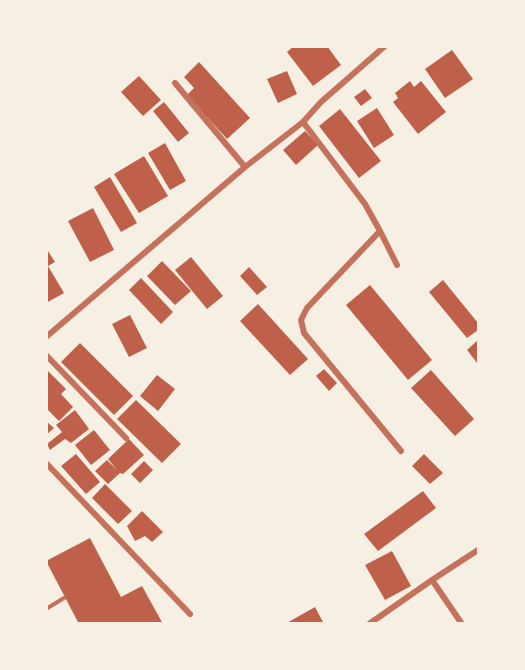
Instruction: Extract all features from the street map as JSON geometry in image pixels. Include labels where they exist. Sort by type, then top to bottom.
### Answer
[{"type":"street","points":[[46,337],[245,167],[303,122],[321,102],[385,46]]},
{"type":"street","points":[[175,83],[245,167]]},
{"type":"street","points":[[303,122],[365,204],[397,265]]},
{"type":"street","points":[[380,231],[307,308],[301,320],[304,333],[401,451]]},
{"type":"street","points":[[46,355],[126,438]]},
{"type":"street","points":[[46,463],[190,614]]},
{"type":"street","points":[[369,624],[478,550]]},
{"type":"street","points":[[432,580],[462,624]]},
{"type":"lane","points":[[46,609],[64,598]]},
{"type":"building","points":[[294,46],[327,46],[341,65],[313,86],[287,52]]},
{"type":"building","points":[[452,50],[473,79],[445,98],[425,69]]},
{"type":"building","points":[[199,62],[250,118],[227,139],[187,95],[194,88],[184,77]]},
{"type":"building","points":[[287,71],[297,94],[278,103],[267,79]]},
{"type":"building","points":[[139,76],[161,100],[143,116],[121,92]]},
{"type":"building","points":[[410,81],[414,87],[421,81],[446,112],[418,134],[393,102],[398,98],[395,93]]},
{"type":"building","points":[[365,89],[372,98],[361,106],[354,97]]},
{"type":"building","points":[[164,102],[189,133],[178,142],[153,111]]},
{"type":"building","points":[[377,108],[394,135],[374,148],[357,121]]},
{"type":"building","points":[[340,109],[381,161],[359,178],[319,126]]},
{"type":"building","points":[[305,131],[318,145],[296,165],[283,150]]},
{"type":"building","points":[[165,143],[186,181],[170,190],[148,153]]},
{"type":"building","points":[[144,156],[168,196],[139,213],[114,174]]},
{"type":"building","points":[[110,177],[137,223],[121,232],[94,187]]},
{"type":"building","points":[[93,208],[114,250],[90,262],[68,221]]},
{"type":"building","points":[[46,248],[55,262],[48,266],[64,293],[46,303]]},
{"type":"building","points":[[191,257],[223,296],[207,309],[175,270]]},
{"type":"building","points":[[162,261],[191,291],[175,305],[147,276]]},
{"type":"building","points":[[249,267],[267,287],[257,295],[240,276]]},
{"type":"building","points":[[141,278],[173,312],[161,324],[129,290]]},
{"type":"building","points":[[443,280],[478,323],[478,330],[467,338],[429,292]]},
{"type":"building","points":[[370,285],[432,360],[408,380],[346,305]]},
{"type":"building","points":[[258,304],[308,359],[290,375],[240,321]]},
{"type":"building","points":[[130,315],[147,348],[129,357],[112,324]]},
{"type":"building","points":[[478,340],[478,364],[467,350]]},
{"type":"building","points":[[80,343],[133,396],[114,415],[61,362]]},
{"type":"building","points":[[46,369],[66,389],[61,394],[73,407],[59,421],[46,408]]},
{"type":"building","points":[[324,369],[337,383],[329,391],[316,376]]},
{"type":"building","points":[[431,370],[474,419],[455,436],[411,388]]},
{"type":"building","points":[[157,375],[175,389],[158,411],[140,396]]},
{"type":"building","points":[[136,400],[181,444],[162,463],[117,419]]},
{"type":"building","points":[[75,410],[89,429],[71,443],[65,439],[50,450],[47,444],[62,432],[56,425]]},
{"type":"building","points":[[46,421],[54,428],[46,435]]},
{"type":"building","points":[[94,430],[110,450],[91,465],[75,445]]},
{"type":"building","points":[[129,439],[144,455],[108,484],[95,471],[107,460],[117,470],[108,459]]},
{"type":"building","points":[[76,454],[100,482],[86,494],[61,466]]},
{"type":"building","points":[[424,454],[443,473],[430,484],[412,466]]},
{"type":"building","points":[[144,461],[153,470],[140,483],[131,474]]},
{"type":"building","points":[[105,484],[132,511],[118,524],[92,498]]},
{"type":"building","points":[[423,491],[436,508],[378,551],[364,534]]},
{"type":"building","points":[[142,511],[163,532],[152,542],[145,536],[135,541],[127,526]]},
{"type":"building","points":[[90,538],[121,597],[142,586],[163,624],[79,624],[46,561]]},
{"type":"building","points":[[392,551],[411,586],[385,600],[365,565]]},
{"type":"building","points":[[315,607],[324,624],[285,624]]}]
